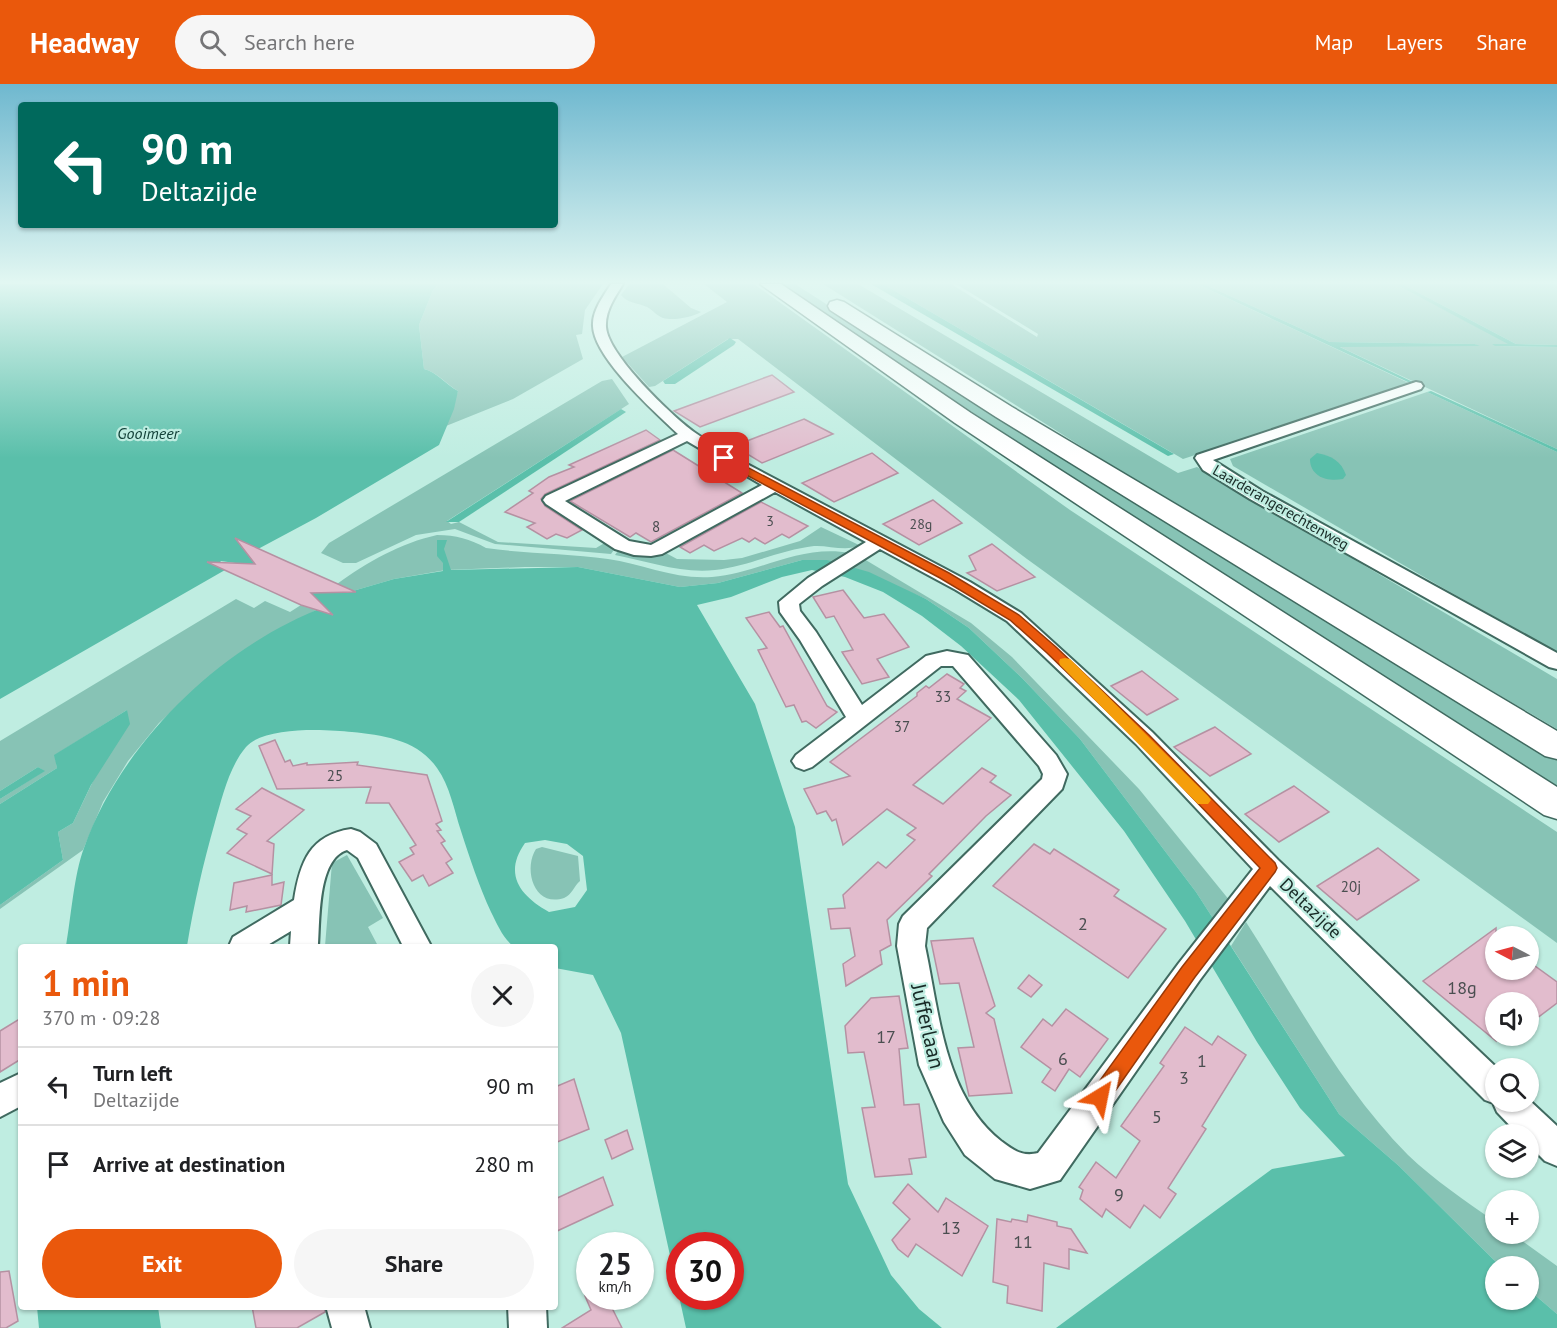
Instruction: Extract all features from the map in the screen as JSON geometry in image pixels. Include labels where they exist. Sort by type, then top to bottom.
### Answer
[{"type":"highway","points":[[853,342],[963,418],[1557,805]]},
{"type":"highway","points":[[895,342],[1004,412],[1557,747]]},
{"type":"street","name":"Deltazijde","points":[[604,342],[629,378],[688,435],[774,486],[963,586],[1014,617],[1144,738],[1269,868],[1485,1078]]},
{"type":"street","name":"Laarderangerechtenweg","points":[[1416,386],[1203,459],[1209,466],[1256,495],[1557,662]]},
{"type":"street","points":[[688,435],[552,500],[622,546],[631,549],[656,550],[774,486]]},
{"type":"street","points":[[859,719],[809,637],[790,612],[789,602],[814,582],[880,541]]},
{"type":"street","name":"Jufferlaan","points":[[804,761],[934,662],[947,658],[960,660],[1048,761],[1055,774],[1053,783],[913,924],[911,946],[935,1065],[955,1111],[977,1143],[1007,1167],[1030,1172],[1048,1168],[1189,972],[1269,868]]},
{"type":"street","points":[[304,944],[307,906],[319,858],[334,843],[351,839],[367,851],[416,944]]},
{"type":"street","points":[[246,944],[307,906]]},
{"type":"street","points":[[0,1101],[18,1090]]},
{"type":"street","points":[[1519,1112],[1557,1149]]},
{"type":"street","points":[[346,1310],[351,1328]]},
{"type":"street","points":[[527,1310],[528,1328]]},
{"type":"shaded area","points":[[421,342],[578,342],[583,359],[513,399],[446,426],[458,391],[437,375],[424,369]]},
{"type":"shaded area","points":[[651,342],[723,342],[655,386],[649,387],[622,357]]},
{"type":"shaded area","points":[[742,342],[835,342],[1070,510],[1557,832],[1557,943],[1539,930],[1539,926],[1534,926],[1027,559]]},
{"type":"shaded area","points":[[868,342],[885,342],[1161,519],[1557,759],[1557,786],[1166,539]]},
{"type":"shaded area","points":[[915,342],[956,342],[1178,473],[1197,467],[1557,679],[1557,729],[1122,472]]},
{"type":"shaded area","points":[[983,342],[1321,342],[1411,384],[1183,459]]},
{"type":"shaded area","points":[[1334,342],[1506,342],[1510,344],[1495,346],[1557,347],[1557,449],[1338,346],[1478,346],[1475,344]]},
{"type":"shaded area","points":[[1512,342],[1557,342],[1557,345]]},
{"type":"shaded area","points":[[612,379],[629,404],[447,521],[451,524],[459,522],[498,542],[596,548],[608,541],[616,547],[611,554],[495,544],[455,529],[416,535],[356,563],[343,563],[321,553],[329,543],[602,381]]},
{"type":"shaded area","points":[[1427,392],[1557,452],[1557,652],[1233,466],[1230,459]]},
{"type":"shaded area","points":[[821,527],[859,545],[849,548],[814,546],[801,548],[728,568],[703,571],[677,569],[615,555],[620,548],[662,551],[677,559],[742,558],[800,541]]},
{"type":"shaded area","points":[[437,535],[463,538],[486,548],[608,559],[673,574],[699,577],[729,574],[814,552],[850,553],[835,562],[802,560],[718,583],[680,587],[578,567],[446,570],[394,579],[346,593],[351,591],[337,584],[385,554]]},
{"type":"shaded area","points":[[864,559],[971,623],[1012,657],[1139,789],[1230,901],[1214,920],[1196,892],[1080,739],[1022,678],[969,628],[926,599],[851,567]]},
{"type":"shaded area","points":[[236,599],[254,608],[265,601],[290,612],[301,605],[316,610],[240,653],[201,684],[159,723],[128,761],[103,802],[83,850],[0,909],[0,905],[63,860],[58,832],[73,823],[127,710],[55,755],[57,768],[0,804],[0,799],[44,771],[38,767],[0,791],[0,741]]},
{"type":"shaded area","points":[[542,847],[578,856],[580,881],[564,898],[554,900],[545,897],[534,885],[531,876],[532,857],[536,849]]},
{"type":"shaded area","points":[[347,855],[383,918],[368,927],[377,944],[325,944],[332,863]]},
{"type":"shaded area","points":[[1246,922],[1321,1043],[1361,1101],[1408,1155],[1428,1173],[1485,1215],[1485,1244],[1526,1244],[1557,1266],[1557,1314],[1539,1299],[1539,1256],[1490,1256],[1399,1166],[1339,1114],[1231,946]]},
{"type":"water","name":"Gooimeer","points":[[0,342],[421,342],[424,369],[458,391],[454,409],[439,445],[316,518],[258,549],[271,565],[332,593],[346,593],[394,579],[443,571],[443,563],[437,556],[437,540],[447,540],[444,549],[451,570],[578,567],[680,587],[718,583],[802,560],[827,560],[869,572],[926,599],[969,628],[1022,678],[1080,739],[1196,892],[1339,1114],[1399,1166],[1490,1256],[1485,1256],[1485,1310],[1539,1310],[1539,1299],[1557,1314],[1557,1328],[1056,1328],[1272,1169],[1345,1156],[1300,1108],[1257,1042],[1185,921],[1124,831],[1019,700],[961,646],[922,616],[883,592],[845,577],[812,570],[782,577],[731,597],[697,605],[755,704],[795,827],[848,1184],[891,1275],[919,1309],[942,1328],[686,1328],[682,1310],[744,1310],[744,1232],[666,1232],[666,1237],[621,1033],[593,975],[558,969],[558,944],[511,944],[506,939],[491,912],[479,882],[445,782],[437,768],[420,751],[388,737],[327,730],[281,732],[255,740],[240,755],[223,793],[203,869],[187,944],[66,944],[75,883],[84,848],[101,809],[122,772],[149,736],[179,703],[212,673],[248,647],[285,625],[324,607],[235,563],[221,561],[217,566],[225,570],[0,699]],"holes":[[[545,840],[567,844],[583,856],[587,890],[575,907],[549,912],[530,899],[518,883],[515,865],[525,843]]]},
{"type":"water","points":[[971,342],[982,342],[1174,454],[1168,456]]},
{"type":"water","points":[[1322,342],[1475,344],[1480,346],[1340,347],[1413,382],[1410,383]]},
{"type":"water","points":[[1504,342],[1557,345],[1557,347],[1495,346],[1492,344],[1508,344]]},
{"type":"water","points":[[1431,391],[1557,449],[1557,452],[1427,392]]},
{"type":"water","points":[[621,409],[626,412],[459,522],[446,522]]},
{"type":"water","points":[[1317,453],[1339,463],[1346,475],[1343,479],[1326,479],[1316,474],[1310,459]]},
{"type":"water","points":[[127,710],[130,724],[91,785],[73,823],[58,832],[63,860],[0,905],[0,804],[57,768],[54,755]]},
{"type":"water","points":[[38,767],[45,771],[0,799],[0,791]]},
{"type":"water","points":[[37,1310],[158,1310],[161,1328],[39,1328]]},
{"type":"building","points":[[772,375],[794,392],[700,427],[674,411]]},
{"type":"building","points":[[804,419],[833,434],[762,463],[734,446]]},
{"type":"building","points":[[646,430],[660,440],[545,494],[541,499],[545,506],[582,530],[567,538],[556,534],[547,539],[527,527],[535,523],[505,512],[533,493],[529,491],[549,477],[574,467],[569,465]]},
{"type":"building","points":[[673,450],[742,493],[651,542],[636,533],[630,537],[570,501]]},
{"type":"building","points":[[872,453],[898,473],[834,502],[802,483]]},
{"type":"building","points":[[933,500],[962,523],[919,545],[883,524]]},
{"type":"building","points":[[761,502],[808,526],[789,538],[782,534],[765,544],[755,538],[749,542],[742,538],[714,551],[704,545],[690,553],[680,547]]},
{"type":"building","points":[[235,538],[356,592],[311,593],[333,615],[301,605],[207,562],[255,564]]},
{"type":"building","points":[[992,544],[1035,577],[997,591],[967,573],[976,570],[969,556]]},
{"type":"building","points":[[843,590],[864,618],[884,614],[909,647],[877,659],[889,677],[862,684],[842,652],[853,650],[834,616],[826,618],[813,597]]},
{"type":"building","points":[[769,612],[780,627],[783,626],[827,706],[837,712],[816,728],[806,721],[802,722],[794,705],[786,707],[758,650],[767,648],[746,618]]},
{"type":"building","points":[[1142,671],[1178,699],[1147,715],[1111,686]]},
{"type":"building","points":[[947,674],[964,684],[960,688],[966,691],[957,699],[991,718],[913,785],[943,804],[982,768],[996,776],[990,782],[1011,795],[986,816],[929,874],[932,876],[887,920],[891,945],[880,951],[882,964],[846,986],[843,964],[855,956],[850,928],[831,929],[828,909],[845,908],[843,895],[878,862],[886,868],[915,840],[907,835],[916,828],[887,809],[843,845],[836,819],[832,821],[826,811],[817,814],[804,789],[850,776],[830,762],[917,696],[917,693],[926,686],[929,688]]},
{"type":"building","points":[[1215,727],[1251,754],[1210,776],[1174,747]]},
{"type":"building","points":[[275,740],[285,762],[290,760],[293,766],[307,763],[307,765],[358,762],[357,765],[427,775],[442,821],[436,824],[441,830],[437,831],[445,841],[441,843],[452,859],[446,863],[453,873],[429,886],[423,875],[412,881],[399,862],[414,854],[410,848],[416,845],[389,803],[366,803],[371,787],[277,789],[259,746]]},
{"type":"building","points":[[1294,786],[1329,812],[1279,842],[1245,814]]},
{"type":"building","points":[[262,788],[304,810],[267,841],[274,844],[272,874],[227,853],[247,834],[237,829],[251,816],[236,809]]},
{"type":"building","points":[[1034,844],[1050,854],[1054,849],[1119,890],[1114,896],[1166,929],[1128,978],[993,886]]},
{"type":"building","points":[[1378,848],[1419,880],[1357,920],[1317,886]]},
{"type":"building","points":[[272,875],[272,885],[284,882],[281,905],[246,912],[247,906],[230,910],[234,883]]},
{"type":"building","points":[[1485,936],[1485,980],[1539,980],[1539,969],[1557,982],[1557,1003],[1539,1017],[1539,992],[1485,992],[1485,1032],[1423,981]]},
{"type":"building","points":[[973,938],[995,1006],[986,1013],[994,1019],[1012,1093],[969,1096],[958,1048],[974,1047],[959,983],[940,984],[931,941]]},
{"type":"building","points":[[1029,975],[1042,985],[1031,997],[1018,988]]},
{"type":"building","points":[[899,996],[908,1048],[899,1049],[904,1105],[919,1104],[926,1157],[909,1159],[912,1174],[875,1177],[862,1108],[875,1107],[864,1052],[848,1053],[845,1026],[871,998]]},
{"type":"building","points":[[1066,1009],[1108,1039],[1080,1077],[1069,1069],[1055,1091],[1042,1082],[1051,1069],[1021,1047],[1043,1019],[1052,1026]]},
{"type":"building","points":[[18,1020],[18,1061],[0,1072],[0,1031]]},
{"type":"building","points":[[1185,1027],[1212,1045],[1218,1036],[1246,1055],[1202,1126],[1206,1129],[1168,1188],[1176,1194],[1160,1218],[1144,1205],[1130,1228],[1106,1209],[1102,1217],[1080,1199],[1083,1190],[1079,1187],[1096,1162],[1116,1178],[1140,1141],[1121,1126],[1164,1066],[1160,1063]]},
{"type":"building","points":[[574,1079],[589,1129],[558,1142],[558,1086]]},
{"type":"building","points":[[627,1130],[633,1149],[612,1159],[605,1140]]},
{"type":"building","points":[[603,1177],[613,1205],[558,1231],[558,1198]]},
{"type":"building","points":[[908,1184],[938,1212],[946,1198],[988,1226],[962,1276],[916,1244],[908,1257],[892,1240],[910,1219],[893,1203]]},
{"type":"building","points":[[1028,1215],[1057,1222],[1057,1226],[1071,1229],[1087,1253],[1069,1249],[1069,1269],[1044,1263],[1042,1311],[1007,1303],[1008,1286],[993,1282],[997,1219],[1027,1222]]},
{"type":"building","points":[[9,1271],[18,1321],[6,1328],[0,1328],[0,1272]]},
{"type":"building","points":[[253,1310],[325,1310],[325,1312],[297,1328],[256,1328]]},
{"type":"building","points":[[591,1310],[613,1310],[622,1328],[562,1328]]},
{"type":"waterway","points":[[670,381],[730,342]]},
{"type":"slow traffic","points":[[1065,662],[1144,738],[1203,800]]},
{"type":"route","points":[[724,458],[945,575],[1014,617],[1144,738],[1269,868],[1189,972],[1100,1097]]}]
